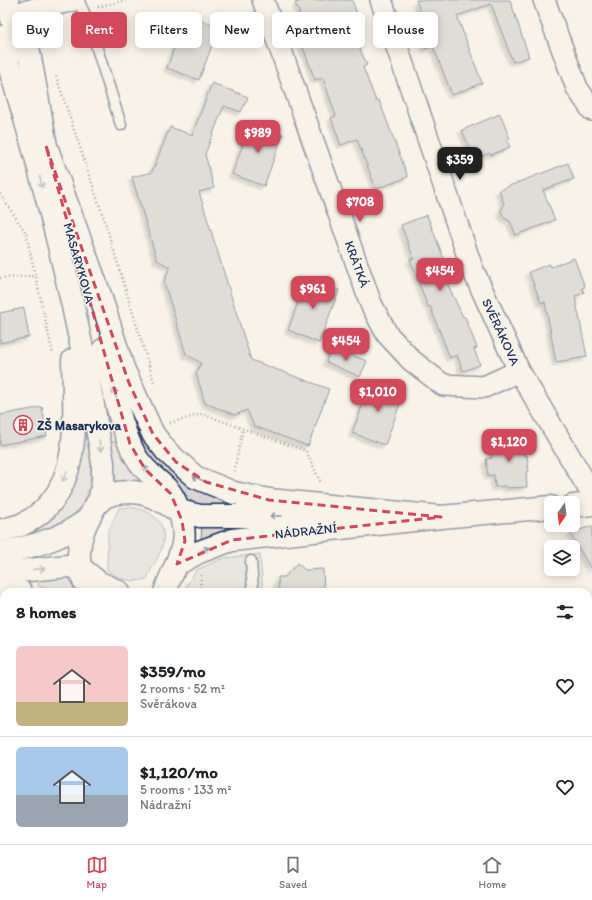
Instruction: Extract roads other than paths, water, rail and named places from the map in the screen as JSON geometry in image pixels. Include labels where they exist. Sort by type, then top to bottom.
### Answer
[{"type":"main road","name":"MASARYKOVA","points":[[9,7],[46,146],[130,444],[144,469],[171,494],[179,511],[184,527],[185,541],[177,564],[163,588]]},
{"type":"main road","points":[[36,9],[28,20],[27,41],[46,146],[100,295],[127,378],[153,434],[176,462],[195,476],[234,493],[269,500],[441,516]]},
{"type":"main road","name":"MASARYKOVA","points":[[0,37],[21,104],[70,298],[103,463],[103,484],[81,540],[80,567]]},
{"type":"main road","points":[[0,531],[21,524],[43,510],[59,490],[69,468],[74,438],[70,298]]},
{"type":"main road","name":"NÁDRAŽNÍ","points":[[0,553],[29,547],[60,536],[113,494],[132,492],[153,497],[179,511],[200,516],[441,516]]},
{"type":"main road","points":[[580,505],[592,504]]},
{"type":"main road","name":"NÁDRAŽNÍ","points":[[177,564],[199,552],[232,540],[441,516],[544,509]]},
{"type":"main road","points":[[0,573],[60,567],[80,567],[98,582],[111,588]]},
{"type":"main road","points":[[80,567],[84,583],[88,588]]},
{"type":"street","name":"KRÁTKÁ","points":[[263,0],[371,304],[387,334],[411,360],[443,385],[484,387],[519,371]]},
{"type":"street","name":"SVĚRÁKOVA","points":[[380,0],[472,268],[519,371],[592,494]]},
{"type":"street","points":[[544,0],[577,88],[592,110]]},
{"type":"street","points":[[9,7],[36,9],[79,5]]},
{"type":"lane","points":[[78,0],[121,125]]},
{"type":"lane","points":[[251,561],[253,588]]},
{"type":"place","name":"ZŠ Masarykova","points":[[23,425]]}]
